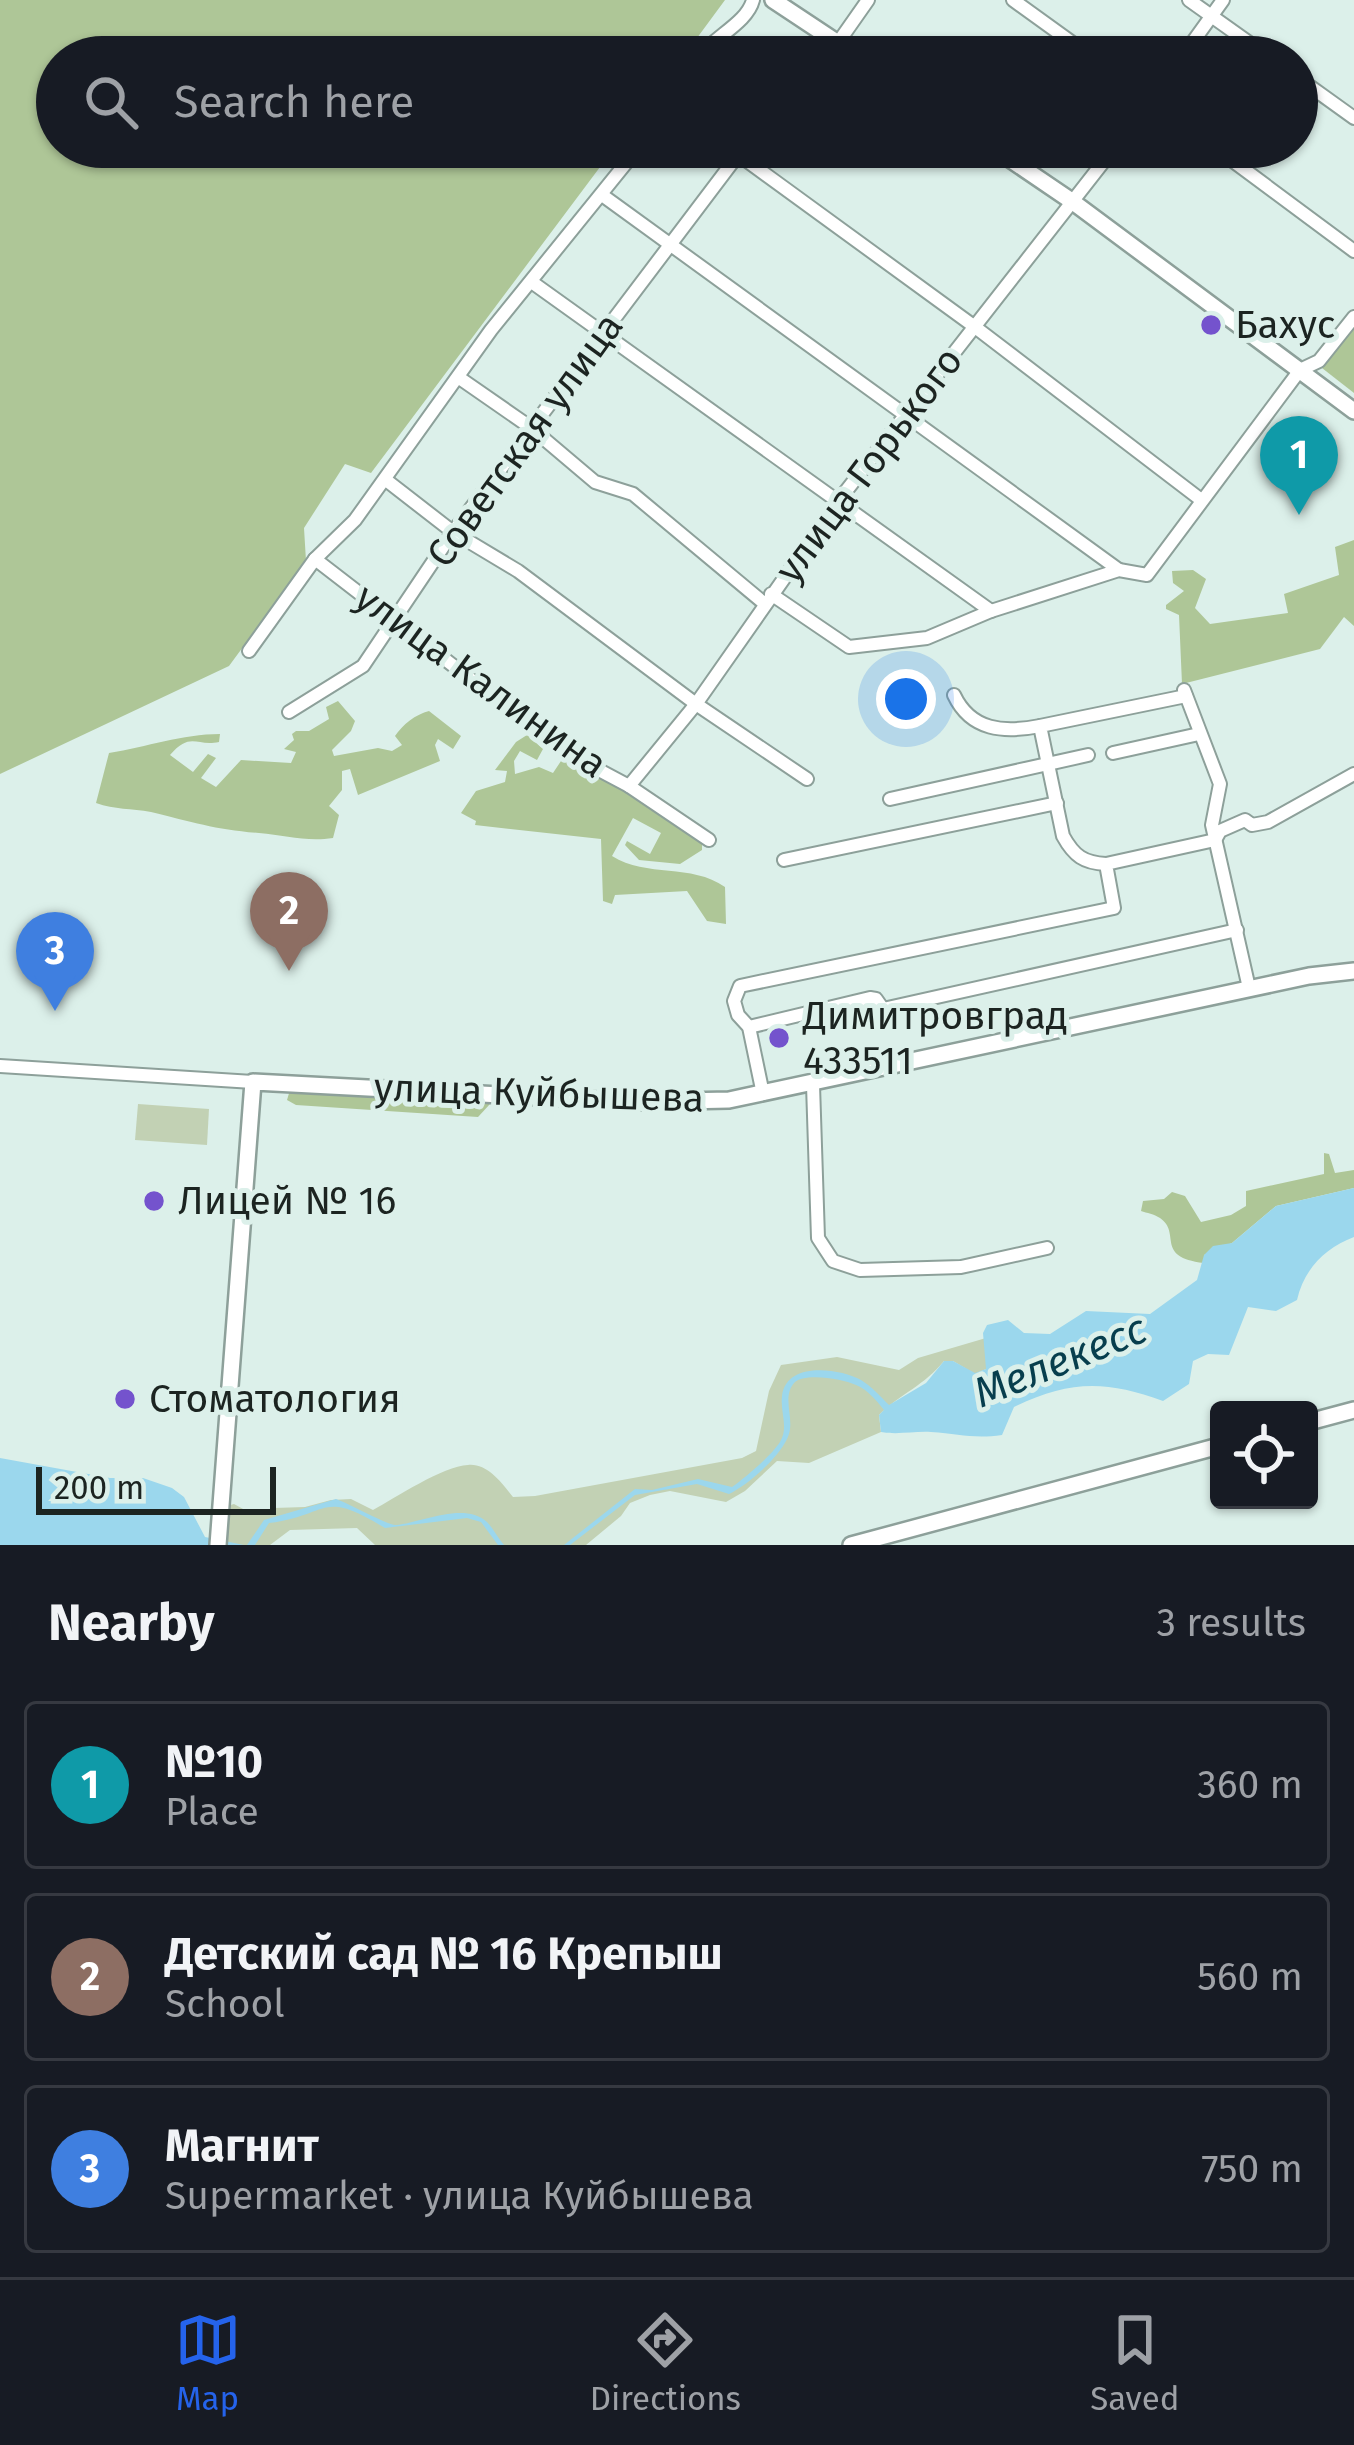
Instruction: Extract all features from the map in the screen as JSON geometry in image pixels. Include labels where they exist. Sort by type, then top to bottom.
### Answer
[{"type":"main road","points":[[772,0],[816,36]]},
{"type":"main road","points":[[1023,168],[1354,411]]},
{"type":"main road","name":"улица Куйбышева","points":[[254,1082],[636,1102],[729,1100],[1249,988],[1354,970]]},
{"type":"main road","points":[[219,1540],[254,1082]]},
{"type":"main road","points":[[1318,1420],[1354,1410]]},
{"type":"main road","points":[[851,1545],[1210,1448]]},
{"type":"street","points":[[716,36],[748,15],[753,0]]},
{"type":"street","points":[[844,36],[868,0]]},
{"type":"street","points":[[1013,0],[1063,36]]},
{"type":"street","points":[[1189,0],[1239,36]]},
{"type":"street","points":[[1197,36],[1223,0]]},
{"type":"street","points":[[1318,92],[1354,118]]},
{"type":"street","points":[[248,651],[315,560],[355,520],[458,377],[623,168]]},
{"type":"street","name":"Советская улица","points":[[289,712],[363,666],[453,532],[723,168]]},
{"type":"street","points":[[760,168],[1200,499]]},
{"type":"street","name":"улица Горького","points":[[629,786],[696,704],[839,500],[1098,168]]},
{"type":"street","points":[[1242,168],[1354,251]]},
{"type":"street","points":[[602,195],[1119,570],[1147,575],[1300,370],[1319,362],[1354,317]]},
{"type":"street","points":[[532,283],[991,611]]},
{"type":"street","points":[[458,377],[530,427],[596,482],[632,494],[768,599],[849,647],[913,641],[1119,570]]},
{"type":"street","points":[[386,480],[453,532],[518,571],[696,704],[807,779]]},
{"type":"street","name":"улица Калинина","points":[[315,560],[565,752],[629,786],[709,839]]},
{"type":"street","points":[[953,695],[961,710],[982,726],[1009,730],[1185,693],[1220,784],[1212,825],[1249,988]]},
{"type":"street","points":[[1040,726],[1063,836],[1084,861],[1106,864],[1215,840],[1220,831],[1245,820],[1252,825],[1268,822],[1354,774]]},
{"type":"street","points":[[1113,753],[1199,734]]},
{"type":"street","points":[[890,799],[1088,755]]},
{"type":"street","points":[[784,860],[1057,803]]},
{"type":"street","points":[[764,1094],[749,1027],[738,1016],[734,1001],[740,986],[1114,908],[1106,864]]},
{"type":"street","points":[[749,1027],[870,998],[883,1009],[1237,930]]},
{"type":"street","name":"улица Куйбышева","points":[[0,1066],[254,1082]]},
{"type":"street","points":[[813,1084],[818,1238],[833,1261],[860,1270],[961,1267],[1047,1248]]},
{"type":"green space","points":[[0,0],[725,0],[698,36],[36,36],[36,168],[599,168],[371,473],[345,464],[304,528],[306,561],[229,666],[0,774]]},
{"type":"green space","points":[[1354,325],[1354,393],[1322,368]]},
{"type":"green space","points":[[1354,540],[1354,626],[1344,617],[1320,649],[1182,684],[1179,615],[1166,605],[1184,591],[1173,583],[1172,571],[1193,570],[1206,579],[1195,608],[1210,624],[1288,613],[1284,594],[1339,575],[1335,547]]},
{"type":"green space","points":[[338,701],[355,721],[332,750],[334,756],[378,748],[392,751],[402,745],[395,736],[401,728],[429,711],[461,736],[453,749],[438,739],[440,761],[358,795],[350,769],[342,771],[342,790],[329,806],[339,815],[333,838],[230,830],[96,803],[109,753],[220,734],[219,742],[189,742],[170,755],[193,772],[208,754],[216,758],[201,778],[216,787],[241,760],[291,763],[296,752],[284,749],[294,740],[292,734],[309,731],[329,719],[326,707]]},
{"type":"green space","points":[[527,735],[543,749],[537,760],[520,751],[514,761],[515,774],[539,767],[553,773],[563,758],[628,791],[702,841],[702,850],[680,864],[639,860],[625,845],[627,841],[650,854],[661,833],[633,818],[612,856],[640,867],[698,875],[725,887],[726,924],[707,921],[687,891],[615,895],[612,904],[603,901],[601,839],[475,825],[476,821],[461,813],[476,791],[505,782],[507,771],[495,770]]},
{"type":"green space","points":[[290,1090],[484,1099],[490,1104],[478,1117],[296,1105],[287,1100]]},
{"type":"green space","points":[[138,1104],[209,1109],[207,1145],[135,1140]]},
{"type":"green space","points":[[1324,1153],[1329,1154],[1335,1173],[1354,1170],[1354,1188],[1276,1206],[1232,1243],[1204,1255],[1204,1263],[1179,1256],[1166,1224],[1141,1211],[1143,1201],[1164,1199],[1172,1192],[1185,1196],[1201,1222],[1231,1215],[1246,1206],[1246,1191],[1324,1174]]},
{"type":"green space","points":[[986,1338],[986,1369],[975,1374],[944,1361],[879,1415],[881,1432],[809,1463],[777,1461],[726,1502],[670,1491],[650,1495],[630,1503],[586,1545],[375,1545],[357,1528],[290,1530],[270,1545],[219,1545],[227,1506],[234,1504],[254,1515],[274,1508],[351,1499],[373,1510],[433,1477],[468,1465],[488,1471],[513,1497],[742,1458],[756,1451],[769,1391],[781,1365],[837,1357],[899,1370],[918,1358]]},
{"type":"water","name":"Мелекесс","points":[[1354,1188],[1354,1237],[1317,1261],[1297,1300],[1276,1311],[1248,1307],[1229,1355],[1208,1354],[1193,1361],[1189,1384],[1163,1401],[1123,1389],[1070,1388],[1014,1407],[1002,1435],[887,1433],[881,1432],[879,1415],[884,1410],[864,1390],[843,1381],[806,1378],[791,1388],[788,1438],[746,1483],[729,1494],[697,1484],[635,1495],[564,1545],[635,1489],[652,1490],[698,1479],[732,1487],[780,1442],[782,1396],[793,1377],[803,1372],[851,1376],[889,1405],[926,1383],[944,1361],[975,1373],[986,1369],[983,1333],[987,1325],[1008,1320],[1024,1333],[1050,1334],[1086,1311],[1150,1314],[1197,1280],[1204,1255],[1213,1246],[1232,1243],[1276,1206]]},
{"type":"water","points":[[0,1458],[110,1478],[143,1478],[172,1488],[184,1497],[205,1537],[244,1545],[0,1545]]},
{"type":"water","points":[[336,1499],[396,1525],[455,1513],[478,1516],[504,1545],[498,1545],[481,1522],[467,1518],[385,1528],[348,1509],[326,1507],[269,1523],[255,1545],[247,1545],[264,1520]]},
{"type":"place","name":"Бахус","points":[[1211,325]]},
{"type":"place","name":"№10","points":[[1299,515]]},
{"type":"place","name":"Детский сад № 16 Крепыш","points":[[289,971]]},
{"type":"place","name":"Магнит","points":[[55,1011]]},
{"type":"place","name":"Димитровград 433511","points":[[779,1038]]},
{"type":"place","name":"Лицей № 16","points":[[154,1201]]},
{"type":"place","name":"Стоматология","points":[[125,1399]]}]
